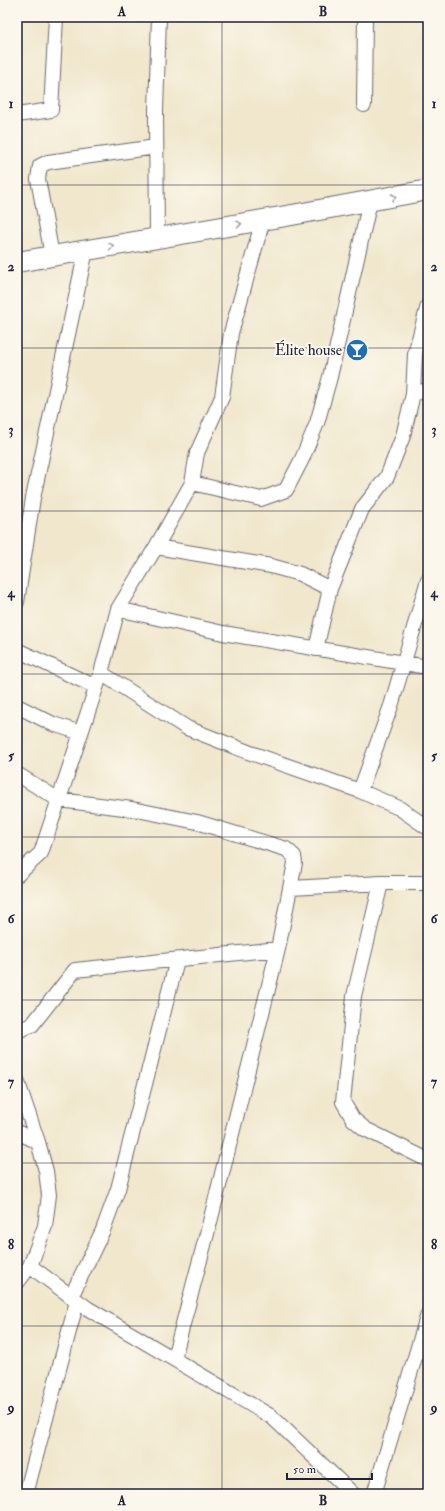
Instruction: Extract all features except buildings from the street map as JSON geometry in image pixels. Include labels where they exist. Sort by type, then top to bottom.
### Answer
[{"type":"main road","points":[[17,262],[428,190]]},
{"type":"street","points":[[17,115],[51,110],[56,17]]},
{"type":"street","points":[[157,237],[156,147],[159,17]]},
{"type":"street","points":[[364,105],[365,17]]},
{"type":"street","points":[[52,256],[38,179],[40,166],[48,162],[156,147]]},
{"type":"street","points":[[192,483],[262,499],[286,490],[302,459],[317,423],[330,377],[370,201]]},
{"type":"street","points":[[17,875],[41,853],[101,672],[118,609],[156,547],[192,483],[197,453],[222,397],[231,333],[263,220]]},
{"type":"street","points":[[17,602],[33,498],[86,250]]},
{"type":"street","points":[[316,649],[330,589],[362,509],[387,477],[403,436],[413,394],[415,354],[428,305]]},
{"type":"street","points":[[413,394],[428,390]]},
{"type":"street","points":[[156,547],[270,566],[300,574],[330,589]]},
{"type":"street","points":[[360,791],[391,706],[428,580]]},
{"type":"street","points":[[118,609],[223,633],[428,667]]},
{"type":"street","points":[[17,650],[96,687]]},
{"type":"street","points":[[101,672],[187,728],[248,752],[360,791],[399,808],[428,828]]},
{"type":"street","points":[[17,706],[53,724],[81,733]]},
{"type":"street","points":[[17,774],[59,800],[132,809],[197,822],[286,849],[294,856],[295,863],[291,888],[278,949],[209,1226],[174,1358]]},
{"type":"street","points":[[291,888],[381,883],[428,883]]},
{"type":"street","points":[[381,883],[354,996],[343,1102],[353,1119],[365,1129],[428,1160]]},
{"type":"street","points":[[17,1031],[32,1024],[75,970],[278,949]]},
{"type":"street","points":[[26,1494],[74,1299],[103,1230],[118,1189],[177,960]]},
{"type":"street","points":[[17,1080],[38,1142],[46,1171],[49,1195],[45,1226],[30,1266],[17,1283]]},
{"type":"street","points":[[17,1132],[38,1142]]},
{"type":"street","points":[[30,1266],[74,1299],[272,1417],[353,1494]]},
{"type":"street","points":[[374,1494],[428,1314]]},
{"type":"place","name":"Élite house","points":[[357,350]]}]
